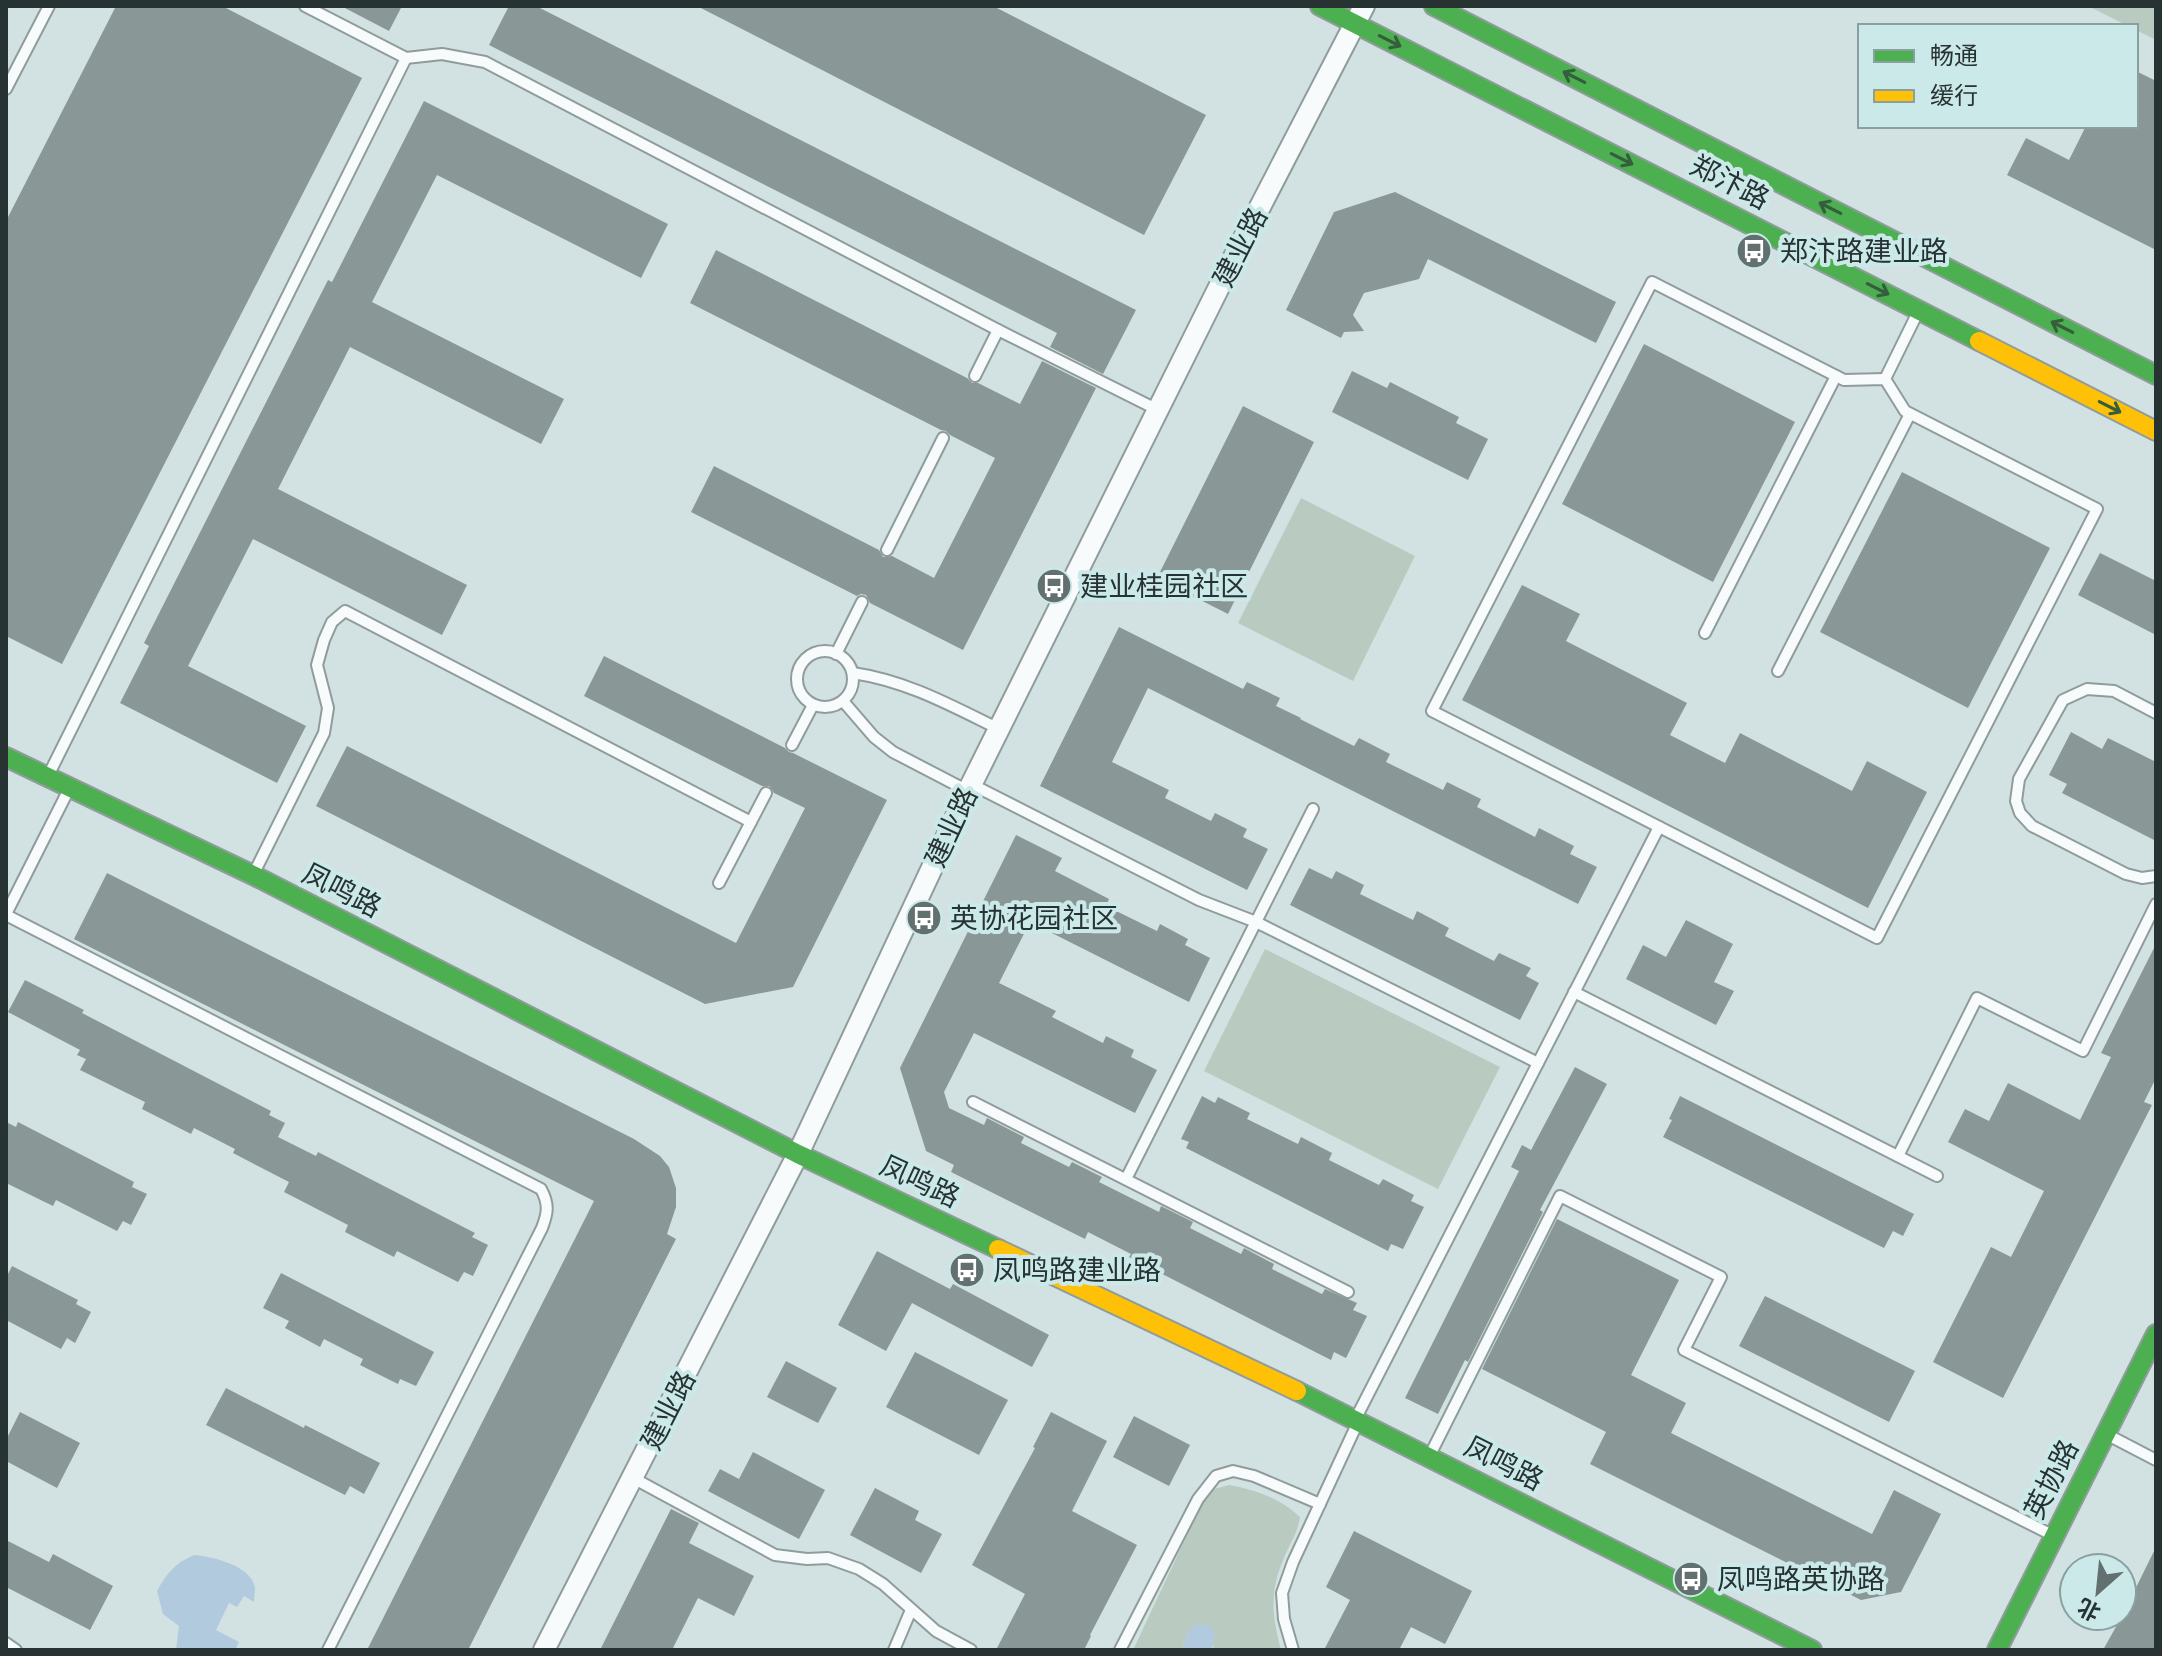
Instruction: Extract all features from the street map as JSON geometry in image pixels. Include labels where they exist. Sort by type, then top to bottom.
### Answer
[{"type":"street","name":"郑汴路","points":[[1320,6],[1359,15],[2156,431]]},
{"type":"street","name":"郑汴路","points":[[1434,6],[2156,375]]},
{"type":"street","name":"建业路","points":[[544,1650],[798,1154],[970,787],[1232,261],[1359,15]]},
{"type":"street","name":"凤鸣路","points":[[6,757],[253,875],[798,1154],[1357,1420],[1812,1650]]},
{"type":"street","name":"英协路","points":[[1997,1650],[2156,1334]]},
{"type":"lane","points":[[6,89],[49,6]]},
{"type":"lane","points":[[305,6],[406,58],[442,54],[485,62],[998,330],[1158,410]]},
{"type":"lane","points":[[47,778],[406,58]]},
{"type":"lane","points":[[1652,282],[1844,380],[1885,379],[1905,411],[2097,509],[1877,938],[1432,711],[1652,282]]},
{"type":"lane","points":[[1885,379],[1919,310]]},
{"type":"lane","points":[[975,376],[998,330]]},
{"type":"lane","points":[[1705,633],[1836,376]]},
{"type":"lane","points":[[1778,671],[1910,414]]},
{"type":"lane","points":[[887,550],[943,438]]},
{"type":"lane","points":[[836,654],[862,602]]},
{"type":"lane","points":[[253,875],[324,733],[328,708],[317,665],[332,622],[345,611],[751,822]]},
{"type":"lane","points":[[822,651],[836,654],[842,656],[853,673],[850,693],[834,706],[813,705],[799,689],[800,667],[812,654],[822,651]]},
{"type":"lane","points":[[853,673],[913,688],[999,729]]},
{"type":"lane","points":[[2156,713],[2114,691],[2087,689],[2063,700],[2019,779],[2016,801],[2020,813],[2032,826],[2126,874],[2142,878],[2156,876]]},
{"type":"lane","points":[[843,701],[874,737],[893,752],[1199,900],[1256,922],[1538,1063]]},
{"type":"lane","points":[[792,745],[813,705]]},
{"type":"lane","points":[[69,788],[6,915],[541,1189],[547,1201],[548,1213],[542,1228],[328,1650]]},
{"type":"lane","points":[[719,883],[766,793]]},
{"type":"lane","points":[[1126,1179],[1313,809]]},
{"type":"lane","points":[[1293,1650],[1284,1619],[1282,1593],[1293,1562],[1357,1420],[1659,827]]},
{"type":"lane","points":[[1898,1156],[1977,998],[2083,1051],[2156,904]]},
{"type":"lane","points":[[1574,992],[1937,1176]]},
{"type":"lane","points":[[973,1102],[1348,1292]]},
{"type":"lane","points":[[1429,1456],[1560,1196],[1721,1277],[1684,1350],[2054,1536]]},
{"type":"lane","points":[[2106,1433],[2156,1460]]},
{"type":"lane","points":[[1120,1650],[1198,1499],[1216,1476],[1233,1471],[1254,1476],[1320,1504]]},
{"type":"lane","points":[[633,1478],[775,1555],[828,1558],[859,1569],[883,1584],[936,1631],[971,1650]]},
{"type":"lane","points":[[894,1650],[911,1610]]},
{"type":"lane","points":[[6,1643],[16,1650]]},
{"type":"green space","points":[[2088,6],[2156,6],[2156,40],[2138,31],[2138,24],[2124,24]]},
{"type":"green space","points":[[1301,498],[1415,556],[1353,681],[1238,623]]},
{"type":"green space","points":[[1265,949],[1500,1067],[1438,1189],[1204,1071]]},
{"type":"green space","points":[[1229,1485],[1267,1496],[1300,1517],[1279,1570],[1274,1593],[1274,1614],[1281,1650],[1212,1650],[1214,1646],[1188,1632],[1182,1650],[1133,1650],[1204,1499],[1214,1489]]},
{"type":"water","points":[[195,1555],[231,1564],[252,1580],[254,1602],[244,1596],[237,1607],[229,1603],[216,1630],[239,1642],[235,1650],[176,1650],[179,1626],[163,1614],[157,1591],[173,1569]]},
{"type":"water","points":[[1196,1624],[1208,1625],[1215,1632],[1212,1650],[1182,1650],[1188,1632]]},
{"type":"building","points":[[116,6],[222,6],[362,78],[62,664],[6,636],[6,221]]},
{"type":"building","points":[[341,6],[402,6],[389,31]]},
{"type":"building","points":[[509,6],[536,6],[1136,310],[1103,374],[1050,347],[1057,333],[489,45]]},
{"type":"building","points":[[697,6],[993,6],[1206,115],[1144,235]]},
{"type":"building","points":[[2138,72],[2156,81],[2156,250],[2007,175],[2026,138],[2069,160],[2085,128],[2138,128]]},
{"type":"building","points":[[424,101],[668,224],[641,278],[437,175],[372,302],[564,399],[541,444],[350,347],[278,489],[467,585],[442,635],[253,539],[188,666],[306,726],[277,783],[120,703],[149,646],[144,643],[328,280],[332,282]]},
{"type":"building","points":[[1395,192],[1616,302],[1596,343],[1428,259],[1419,279],[1364,293],[1353,315],[1364,331],[1344,332],[1341,338],[1286,310],[1334,212]]},
{"type":"building","points":[[716,250],[972,383],[978,383],[1020,404],[1042,361],[1096,388],[963,650],[870,603],[866,595],[857,596],[691,512],[714,466],[879,550],[883,557],[892,556],[934,578],[995,458],[690,303]]},
{"type":"building","points":[[1644,344],[1795,422],[1713,582],[1562,504]]},
{"type":"building","points":[[1352,371],[1387,388],[1390,382],[1459,417],[1456,423],[1488,439],[1468,480],[1332,412]]},
{"type":"building","points":[[1243,406],[1314,442],[1228,614],[1157,578]]},
{"type":"building","points":[[1902,472],[2050,548],[1968,708],[1820,632]]},
{"type":"building","points":[[2100,553],[2156,581],[2156,635],[2078,595]]},
{"type":"building","points":[[1522,585],[1580,614],[1566,641],[1687,703],[1670,735],[1725,763],[1740,733],[1852,791],[1867,761],[1927,792],[1868,908],[1462,700]]},
{"type":"building","points":[[1119,627],[1243,689],[1247,682],[1280,698],[1276,706],[1354,746],[1359,738],[1390,754],[1386,762],[1443,790],[1447,782],[1481,799],[1477,807],[1535,837],[1539,828],[1574,846],[1570,854],[1597,867],[1578,904],[1148,688],[1112,762],[1169,790],[1165,798],[1211,821],[1215,813],[1247,829],[1243,837],[1268,849],[1247,890],[1040,786]]},
{"type":"building","points":[[604,656],[887,800],[793,987],[705,1004],[316,806],[347,746],[736,943],[805,808],[774,793],[769,786],[762,786],[584,696]]},
{"type":"building","points":[[2071,732],[2102,749],[2108,738],[2156,762],[2156,841],[2062,793],[2067,784],[2049,775]]},
{"type":"building","points":[[1016,835],[1062,858],[1055,871],[1109,899],[1106,906],[1157,931],[1160,924],[1188,939],[1185,945],[1210,958],[1189,1002],[1030,922],[999,983],[1056,1011],[1052,1017],[1103,1043],[1106,1036],[1134,1050],[1131,1057],[1157,1070],[1135,1113],[974,1033],[944,1092],[949,1108],[984,1125],[987,1118],[1024,1137],[1021,1143],[1069,1167],[1072,1162],[1102,1177],[1099,1182],[1159,1212],[1161,1206],[1193,1222],[1190,1228],[1241,1254],[1244,1248],[1274,1264],[1272,1269],[1322,1294],[1325,1289],[1357,1303],[1353,1310],[1367,1316],[1346,1358],[1334,1352],[1331,1360],[1129,1257],[1131,1254],[1088,1232],[1085,1239],[951,1172],[954,1165],[926,1151],[900,1068]]},
{"type":"building","points":[[1309,868],[1332,879],[1336,871],[1364,885],[1360,894],[1413,920],[1417,911],[1449,928],[1445,936],[1494,961],[1499,953],[1531,968],[1526,976],[1539,983],[1520,1020],[1290,905]]},
{"type":"building","points":[[107,873],[634,1139],[660,1156],[669,1167],[676,1188],[676,1207],[667,1234],[676,1239],[468,1650],[367,1650],[594,1201],[74,939]]},
{"type":"building","points":[[1686,920],[1733,944],[1714,982],[1734,991],[1716,1025],[1626,979],[1643,945],[1666,957]]},
{"type":"building","points":[[2156,944],[2156,1078],[2144,1102],[2152,1105],[2003,1398],[1933,1362],[1991,1247],[2011,1257],[2044,1191],[1948,1142],[1965,1109],[1989,1121],[2008,1083],[2080,1120],[2111,1057],[2101,1053]]},
{"type":"building","points":[[25,980],[271,1111],[269,1115],[285,1123],[278,1137],[316,1156],[318,1152],[475,1233],[472,1237],[488,1245],[473,1276],[464,1272],[458,1282],[397,1251],[394,1257],[345,1232],[348,1225],[284,1192],[289,1182],[233,1153],[235,1149],[194,1128],[191,1134],[142,1109],[145,1102],[80,1070],[86,1059],[77,1055],[80,1050],[8,1012]]},
{"type":"building","points":[[1575,1067],[1607,1084],[1540,1210],[1543,1212],[1468,1362],[1465,1360],[1438,1414],[1405,1398],[1519,1171],[1511,1167],[1522,1145],[1531,1150]]},
{"type":"building","points":[[1202,1096],[1215,1103],[1218,1097],[1250,1113],[1247,1119],[1298,1144],[1301,1137],[1332,1153],[1329,1160],[1379,1185],[1383,1179],[1414,1195],[1411,1201],[1424,1207],[1403,1249],[1391,1244],[1388,1251],[1186,1148],[1189,1142],[1181,1139]]},
{"type":"building","points":[[1680,1096],[1914,1214],[1903,1236],[1893,1231],[1884,1248],[1663,1137]]},
{"type":"building","points":[[6,1122],[16,1127],[18,1122],[134,1182],[132,1187],[147,1194],[131,1225],[123,1221],[117,1231],[56,1200],[53,1206],[6,1183]]},
{"type":"building","points":[[1557,1219],[1679,1280],[1631,1375],[1686,1403],[1671,1433],[1872,1534],[1894,1490],[1941,1514],[1901,1592],[1861,1600],[1590,1464],[1606,1432],[1482,1369]]},
{"type":"building","points":[[877,1251],[950,1289],[953,1284],[1049,1335],[1032,1367],[912,1303],[886,1351],[838,1325]]},
{"type":"building","points":[[12,1266],[78,1300],[76,1304],[91,1312],[75,1343],[67,1338],[61,1349],[6,1320],[6,1278]]},
{"type":"building","points":[[281,1273],[434,1352],[416,1386],[400,1379],[398,1384],[360,1365],[363,1359],[324,1339],[320,1347],[285,1328],[289,1321],[263,1308]]},
{"type":"building","points":[[1765,1296],[1915,1371],[1889,1422],[1739,1346]]},
{"type":"building","points":[[915,1352],[1008,1400],[979,1455],[886,1407]]},
{"type":"building","points":[[786,1361],[837,1388],[818,1423],[767,1397]]},
{"type":"building","points":[[226,1388],[380,1463],[364,1494],[350,1486],[345,1495],[206,1425]]},
{"type":"building","points":[[20,1412],[80,1443],[57,1488],[6,1461],[6,1440]]},
{"type":"building","points":[[1051,1412],[1107,1441],[1072,1511],[1137,1545],[1084,1650],[996,1650],[1025,1594],[972,1565]]},
{"type":"building","points":[[1134,1416],[1190,1445],[1169,1486],[1113,1457]]},
{"type":"building","points":[[753,1452],[825,1490],[799,1539],[708,1491],[720,1469],[739,1479]]},
{"type":"building","points":[[875,1488],[919,1511],[915,1520],[942,1534],[921,1573],[850,1535]]},
{"type":"building","points":[[671,1509],[699,1523],[689,1543],[754,1576],[734,1616],[698,1598],[672,1650],[600,1650]]},
{"type":"building","points":[[1354,1531],[1472,1591],[1445,1644],[1411,1627],[1399,1650],[1324,1650],[1350,1600],[1326,1587]]},
{"type":"building","points":[[6,1540],[49,1562],[53,1554],[113,1586],[90,1630],[6,1587]]},
{"type":"building","points":[[2156,1547],[2156,1650],[2103,1650],[2113,1632],[2138,1632],[2138,1584]]},
{"type":"traffic: fast","points":[[1320,6],[1979,341]]},
{"type":"traffic: fast","points":[[1434,6],[2156,375]]},
{"type":"traffic: fast","points":[[6,757],[253,875],[798,1154],[998,1249]]},
{"type":"traffic: fast","points":[[1997,1650],[2156,1334]]},
{"type":"traffic: fast","points":[[1297,1391],[1812,1650]]},
{"type":"traffic: slow","points":[[1979,341],[2156,431]]},
{"type":"traffic: slow","points":[[998,1249],[1297,1391]]},
{"type":"place","name":"郑汴路建业路","points":[[1754,251]]},
{"type":"place","name":"建业桂园社区","points":[[1054,586]]},
{"type":"place","name":"英协花园社区","points":[[924,918]]},
{"type":"place","name":"凤鸣路建业路","points":[[967,1270]]},
{"type":"place","name":"凤鸣路英协路","points":[[1691,1579]]}]
